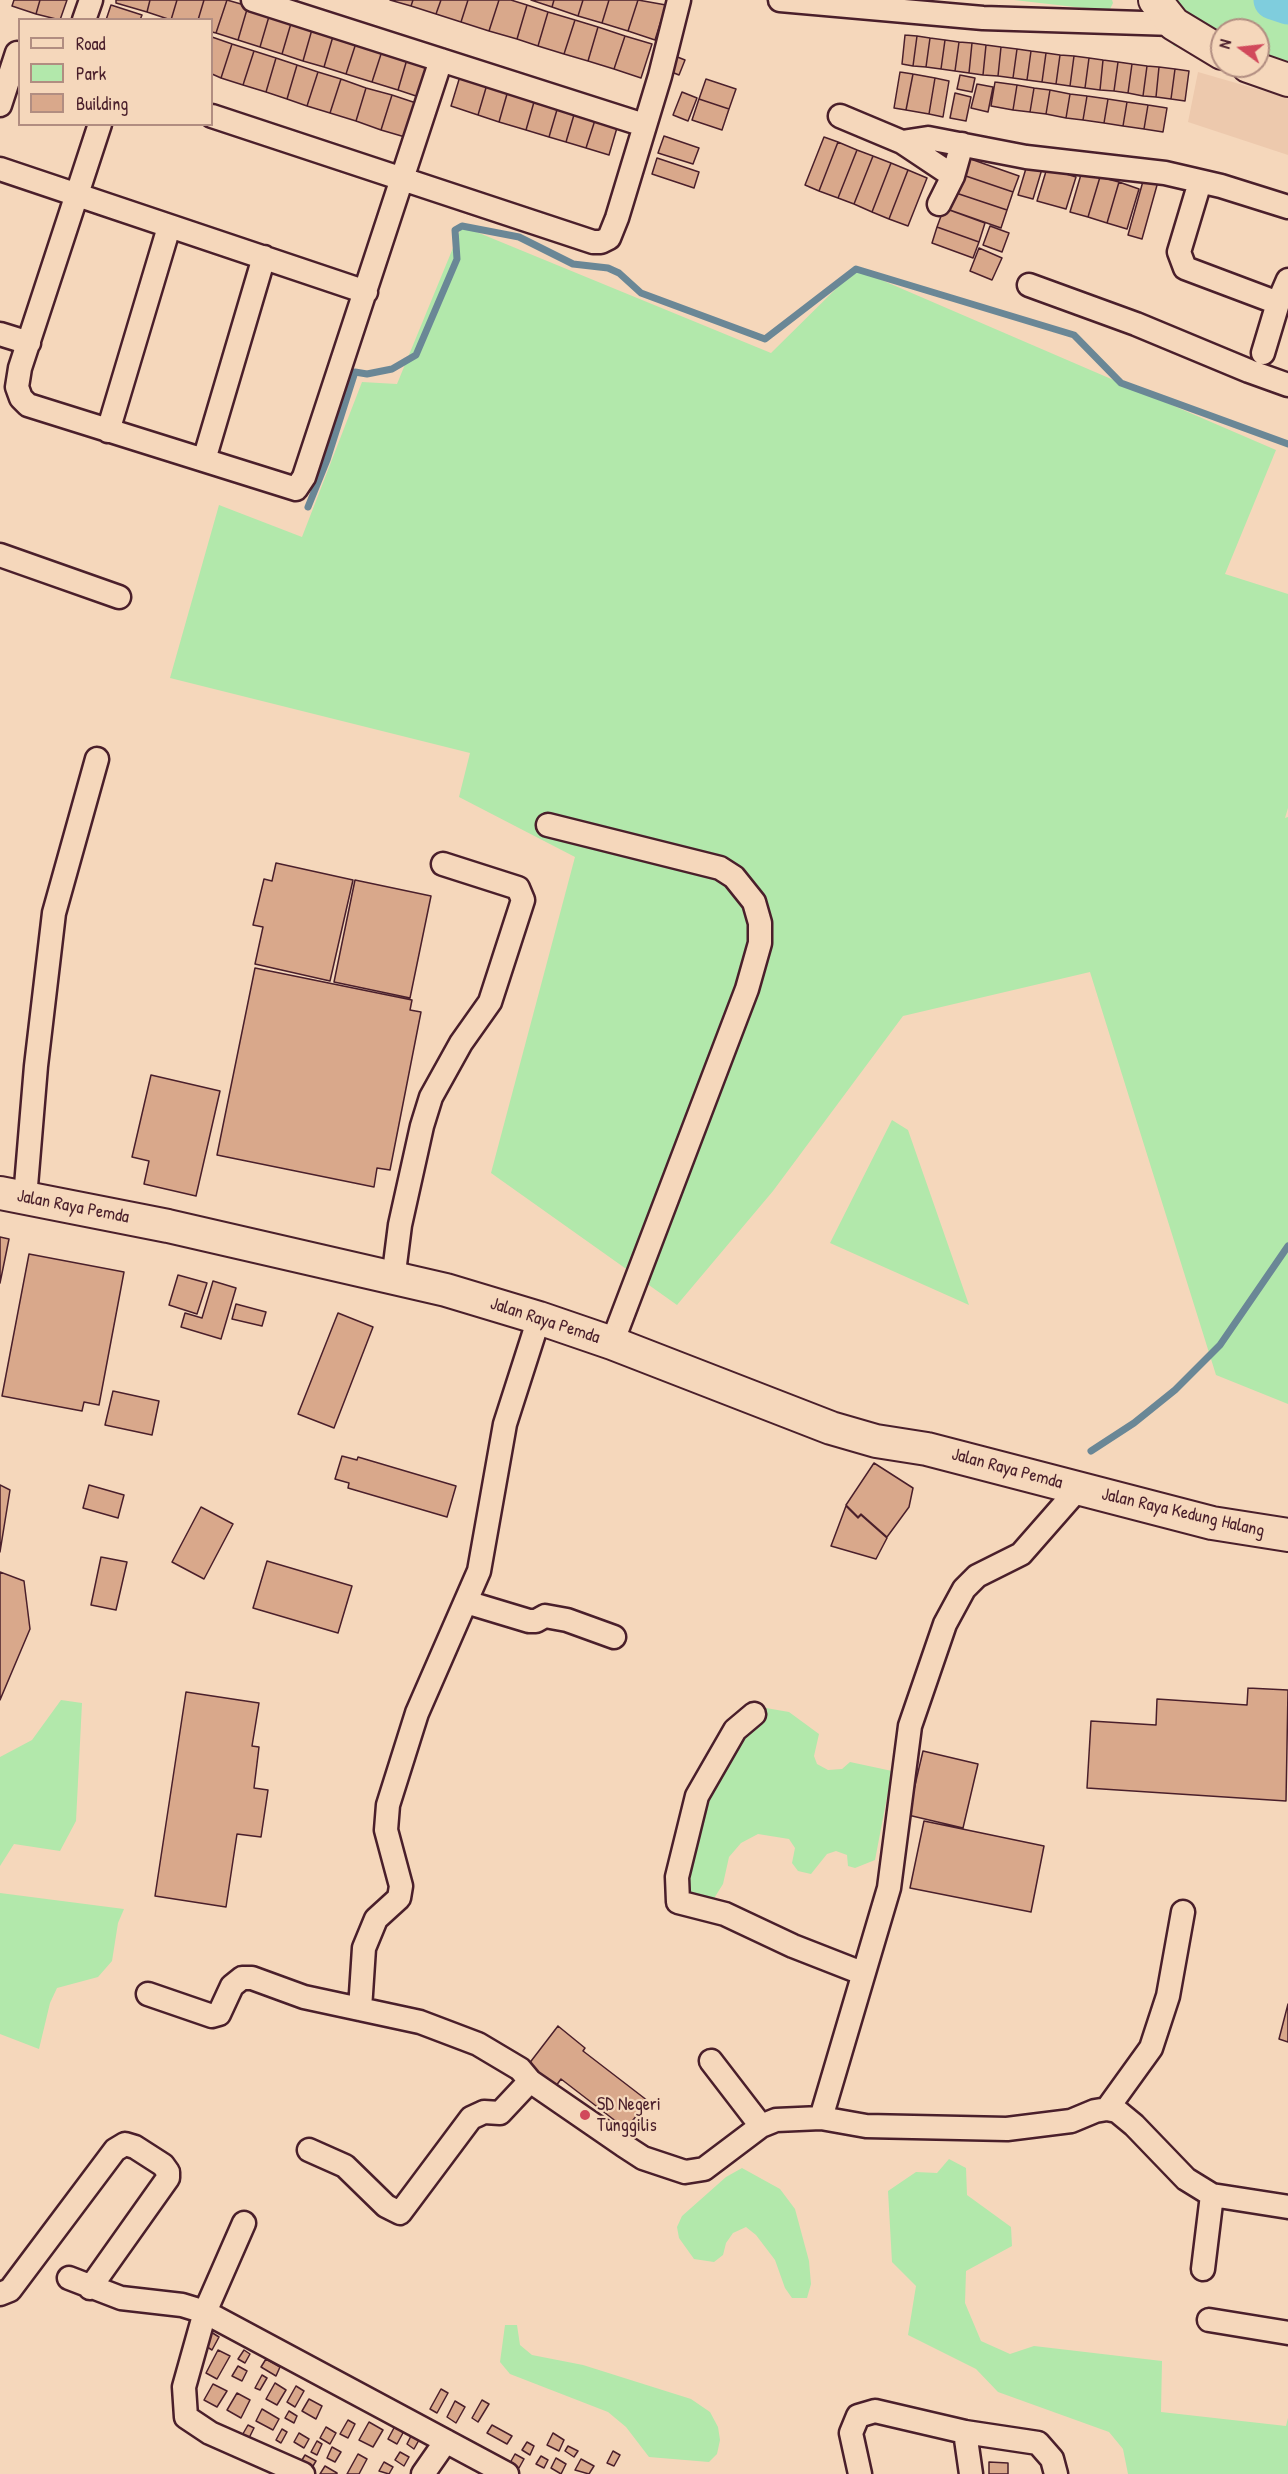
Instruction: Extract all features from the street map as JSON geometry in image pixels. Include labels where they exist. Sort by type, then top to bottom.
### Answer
[{"type":"main road","points":[[1155,0],[1174,24],[1210,45]]},
{"type":"main road","points":[[1270,74],[1288,80]]},
{"type":"main road","name":"Jalan Raya Pemda","points":[[12,1195],[168,1226],[393,1280],[446,1290],[612,1343],[831,1428],[876,1441],[927,1449],[1078,1489]]},
{"type":"main road","name":"Jalan Raya Kedung Halang","points":[[1078,1489],[1212,1523],[1288,1535]]},
{"type":"street","points":[[85,18],[91,0]]},
{"type":"street","points":[[253,0],[644,125]]},
{"type":"street","points":[[213,116],[593,242],[602,242],[609,238],[617,218],[660,76],[679,0]]},
{"type":"street","points":[[780,0],[984,9],[1174,24]]},
{"type":"street","points":[[0,105],[12,51]]},
{"type":"street","points":[[99,126],[29,343],[17,387],[21,398],[28,405],[296,489],[301,485],[441,60]]},
{"type":"street","points":[[840,116],[902,142],[953,176]]},
{"type":"street","points":[[902,142],[928,138],[1026,157],[1165,173],[1221,186],[1288,207]]},
{"type":"street","points":[[939,204],[953,176],[962,144]]},
{"type":"street","points":[[0,169],[366,291]]},
{"type":"street","points":[[1200,182],[1179,252],[1183,265],[1185,268],[1278,303]]},
{"type":"street","points":[[108,431],[169,227]]},
{"type":"street","points":[[204,460],[264,257]]},
{"type":"street","points":[[1263,353],[1278,303],[1288,280]]},
{"type":"street","points":[[1029,285],[1136,324],[1288,385]]},
{"type":"street","points":[[0,334],[29,343]]},
{"type":"street","points":[[0,555],[119,597]]},
{"type":"street","points":[[12,1195],[37,1054],[54,913],[98,759]]},
{"type":"street","points":[[548,825],[720,868],[734,877],[754,902],[760,923],[760,943],[747,988],[612,1343]]},
{"type":"street","points":[[393,1280],[400,1225],[422,1126],[431,1097],[451,1058],[490,1002],[523,900],[518,888],[443,864]]},
{"type":"street","points":[[360,2008],[364,1948],[376,1919],[399,1898],[401,1886],[386,1830],[388,1805],[417,1713],[479,1571],[486,1544],[505,1424],[539,1318]]},
{"type":"street","points":[[821,2118],[888,1888],[910,1726],[945,1624],[964,1589],[977,1576],[1021,1554],[1078,1489]]},
{"type":"street","points":[[466,1602],[529,1621],[536,1621],[545,1616],[567,1620],[614,1637]]},
{"type":"street","points":[[754,1714],[735,1730],[697,1796],[677,1877],[678,1902],[725,1914],[862,1973]]},
{"type":"street","points":[[1107,2109],[1151,2048],[1168,1996],[1183,1912]]},
{"type":"street","points":[[148,1994],[212,2016],[219,2014],[232,1986],[242,1978],[252,1978],[303,1997],[420,2022],[478,2044],[520,2069],[530,2081],[643,2158],[684,2172],[704,2169],[761,2126],[777,2120],[821,2118],[866,2126],[1007,2128],[1062,2122],[1107,2109],[1117,2111],[1134,2125],[1186,2179],[1212,2195],[1288,2207]]},
{"type":"street","points":[[711,2061],[761,2126]]},
{"type":"street","points":[[309,2150],[345,2166],[386,2206],[400,2213],[471,2118],[484,2112],[500,2113],[530,2081]]},
{"type":"street","points":[[0,2294],[10,2290],[115,2150],[124,2144],[135,2147],[163,2165],[168,2172],[168,2178],[90,2288]]},
{"type":"street","points":[[1203,2269],[1212,2195]]},
{"type":"street","points":[[244,2223],[205,2312],[184,2387],[186,2417],[210,2433],[303,2474]]},
{"type":"street","points":[[69,2278],[121,2298],[183,2305],[205,2312],[507,2474]]},
{"type":"street","points":[[1209,2320],[1288,2333]]},
{"type":"street","points":[[860,2474],[851,2433],[858,2416],[875,2411],[965,2432],[1038,2443],[1052,2459],[1056,2474]]},
{"type":"street","points":[[965,2432],[970,2474]]},
{"type":"street","points":[[423,2474],[446,2441]]},
{"type":"shaded area","points":[[1198,72],[1210,75],[1210,78],[1219,78],[1288,98],[1288,155],[1188,122]]},
{"type":"green space","points":[[1014,0],[1112,0],[1113,3],[1110,9],[1101,10]]},
{"type":"green space","points":[[1137,0],[1288,0],[1288,75],[1270,70],[1270,18],[1210,18],[1210,55],[1174,46]]},
{"type":"green space","points":[[462,226],[771,353],[856,269],[1276,450],[1225,574],[1288,594],[1288,808],[1285,818],[1288,817],[1288,1404],[1216,1375],[1090,972],[903,1016],[773,1191],[677,1305],[491,1173],[575,857],[459,797],[470,753],[170,678],[219,505],[302,537],[362,382],[397,384]]},
{"type":"green space","points":[[892,1120],[908,1130],[969,1305],[830,1243]]},
{"type":"green space","points":[[61,1700],[82,1703],[76,1821],[60,1851],[14,1844],[0,1866],[0,1757],[32,1740]]},
{"type":"green space","points":[[766,1708],[789,1712],[819,1734],[814,1756],[817,1764],[828,1770],[842,1769],[850,1762],[892,1771],[875,1860],[855,1868],[848,1866],[847,1855],[836,1851],[827,1854],[811,1874],[798,1871],[792,1863],[795,1848],[789,1839],[758,1834],[741,1843],[729,1857],[723,1884],[713,1900],[700,1906],[682,1891],[682,1854],[733,1735]]},
{"type":"green space","points":[[0,1893],[124,1909],[118,1923],[112,1961],[98,1977],[57,1988],[50,2003],[39,2049],[0,2034]]},
{"type":"green space","points":[[949,2159],[966,2168],[967,2195],[1011,2227],[1012,2246],[966,2271],[965,2303],[981,2341],[1010,2354],[1034,2346],[1162,2361],[1161,2412],[1286,2426],[1288,2418],[1288,2474],[1128,2474],[1123,2449],[1109,2432],[998,2392],[976,2369],[908,2335],[916,2286],[892,2262],[888,2191],[916,2172],[937,2173]]},
{"type":"green space","points":[[742,2168],[780,2189],[795,2209],[809,2261],[811,2284],[807,2298],[792,2298],[785,2288],[775,2260],[756,2235],[746,2227],[733,2233],[726,2243],[723,2255],[714,2262],[694,2259],[679,2238],[677,2227],[682,2216],[726,2177]]},
{"type":"green space","points":[[505,2325],[517,2325],[520,2345],[532,2355],[583,2365],[691,2399],[710,2412],[718,2427],[720,2440],[717,2454],[709,2462],[649,2457],[626,2427],[608,2412],[510,2374],[500,2362]]},
{"type":"building","points":[[14,0],[40,0],[36,14],[12,6]]},
{"type":"building","points":[[40,0],[67,0],[61,18],[36,14]]},
{"type":"building","points":[[116,0],[150,0],[147,12],[116,3]]},
{"type":"building","points":[[150,0],[177,0],[172,18],[147,12]]},
{"type":"building","points":[[177,0],[204,0],[199,18],[172,18]]},
{"type":"building","points":[[204,0],[227,0],[216,33],[213,32],[213,18],[199,18]]},
{"type":"building","points":[[227,0],[248,6],[238,40],[216,33]]},
{"type":"building","points":[[390,0],[413,0],[411,6]]},
{"type":"building","points":[[413,0],[441,0],[436,14],[411,6]]},
{"type":"building","points":[[441,0],[468,0],[461,22],[436,14]]},
{"type":"building","points":[[468,0],[499,0],[489,31],[461,22]]},
{"type":"building","points":[[499,0],[511,0],[527,5],[517,39],[489,31]]},
{"type":"building","points":[[531,0],[554,0],[552,7]]},
{"type":"building","points":[[554,0],[583,0],[578,16],[552,7]]},
{"type":"building","points":[[583,0],[609,0],[602,23],[578,16]]},
{"type":"building","points":[[609,0],[638,0],[628,31],[602,23]]},
{"type":"building","points":[[638,0],[666,5],[655,40],[628,31]]},
{"type":"building","points":[[111,5],[142,15],[141,18],[107,18]]},
{"type":"building","points":[[527,5],[548,12],[538,46],[517,39]]},
{"type":"building","points":[[248,6],[270,13],[260,47],[238,40]]},
{"type":"building","points":[[548,12],[575,20],[564,54],[538,46]]},
{"type":"building","points":[[270,13],[292,20],[282,54],[260,47]]},
{"type":"building","points":[[292,20],[313,26],[303,61],[282,54]]},
{"type":"building","points":[[575,20],[598,27],[588,61],[564,54]]},
{"type":"building","points":[[313,26],[334,33],[324,67],[303,61]]},
{"type":"building","points":[[598,27],[625,36],[614,69],[588,61]]},
{"type":"building","points":[[334,33],[357,40],[346,74],[324,67]]},
{"type":"building","points":[[905,35],[917,36],[913,66],[902,64]]},
{"type":"building","points":[[625,36],[652,44],[641,78],[614,69]]},
{"type":"building","points":[[917,36],[930,38],[926,67],[913,66]]},
{"type":"building","points":[[213,37],[232,44],[221,78],[213,74]]},
{"type":"building","points":[[930,38],[945,40],[941,69],[926,67]]},
{"type":"building","points":[[357,40],[383,48],[372,82],[346,74]]},
{"type":"building","points":[[945,40],[959,42],[955,71],[941,69]]},
{"type":"building","points":[[959,42],[972,43],[969,73],[955,71]]},
{"type":"building","points":[[972,43],[986,45],[983,75],[969,73]]},
{"type":"building","points":[[232,44],[254,51],[243,85],[221,78]]},
{"type":"building","points":[[986,45],[1001,47],[998,76],[983,75]]},
{"type":"building","points":[[1001,47],[1017,49],[1013,78],[998,76]]},
{"type":"building","points":[[383,48],[408,56],[398,90],[372,82]]},
{"type":"building","points":[[1017,49],[1031,51],[1027,80],[1013,78]]},
{"type":"building","points":[[254,51],[276,58],[266,92],[243,85]]},
{"type":"building","points":[[1031,51],[1046,53],[1042,82],[1027,80]]},
{"type":"building","points":[[1046,53],[1060,55],[1056,84],[1042,82]]},
{"type":"building","points":[[670,54],[685,60],[679,75],[664,69]]},
{"type":"building","points":[[1060,55],[1074,56],[1070,86],[1056,84]]},
{"type":"building","points":[[408,56],[432,64],[422,98],[398,90]]},
{"type":"building","points":[[1074,56],[1089,58],[1085,88],[1070,86]]},
{"type":"building","points":[[276,58],[297,65],[287,99],[266,92]]},
{"type":"building","points":[[1089,58],[1103,60],[1100,90],[1085,88]]},
{"type":"building","points":[[1103,60],[1118,62],[1114,91],[1100,90]]},
{"type":"building","points":[[1118,62],[1132,64],[1128,93],[1114,91]]},
{"type":"building","points":[[1132,64],[1147,66],[1143,96],[1128,93]]},
{"type":"building","points":[[297,65],[318,72],[307,106],[287,99]]},
{"type":"building","points":[[1147,66],[1159,67],[1156,97],[1143,96]]},
{"type":"building","points":[[1159,67],[1175,69],[1171,99],[1156,97]]},
{"type":"building","points":[[1175,69],[1189,71],[1185,101],[1171,99]]},
{"type":"building","points":[[318,72],[341,79],[330,113],[307,106]]},
{"type":"building","points":[[900,72],[913,74],[906,110],[894,108]]},
{"type":"building","points":[[461,73],[488,81],[478,115],[451,106]]},
{"type":"building","points":[[913,74],[935,78],[929,114],[906,110]]},
{"type":"building","points":[[960,75],[975,78],[972,92],[957,89]]},
{"type":"building","points":[[935,78],[949,81],[943,117],[929,114]]},
{"type":"building","points":[[341,79],[366,88],[356,121],[330,113]]},
{"type":"building","points":[[706,79],[736,89],[729,109],[699,99]]},
{"type":"building","points":[[488,81],[509,87],[499,122],[478,115]]},
{"type":"building","points":[[995,82],[1017,85],[1013,110],[991,106]]},
{"type":"building","points":[[977,84],[993,87],[988,112],[971,108]]},
{"type":"building","points":[[1017,85],[1034,88],[1030,112],[1013,110]]},
{"type":"building","points":[[509,87],[536,95],[526,130],[499,122]]},
{"type":"building","points":[[366,88],[392,95],[381,130],[356,121]]},
{"type":"building","points":[[1034,88],[1050,90],[1046,114],[1030,112]]},
{"type":"building","points":[[1050,90],[1070,94],[1066,118],[1046,114]]},
{"type":"building","points":[[682,92],[697,98],[688,121],[673,115]]},
{"type":"building","points":[[955,93],[971,97],[966,121],[950,118]]},
{"type":"building","points":[[1070,94],[1087,96],[1083,120],[1066,118]]},
{"type":"building","points":[[392,95],[416,103],[405,137],[381,130]]},
{"type":"building","points":[[536,95],[559,103],[549,137],[526,130]]},
{"type":"building","points":[[1087,96],[1108,99],[1104,123],[1083,120]]},
{"type":"building","points":[[699,99],[729,109],[722,130],[692,120]]},
{"type":"building","points":[[1108,99],[1127,102],[1123,126],[1104,123]]},
{"type":"building","points":[[1127,102],[1148,105],[1144,129],[1123,126]]},
{"type":"building","points":[[559,103],[576,108],[566,142],[549,137]]},
{"type":"building","points":[[1148,105],[1167,108],[1163,132],[1144,129]]},
{"type":"building","points":[[576,108],[597,114],[586,148],[566,142]]},
{"type":"building","points":[[597,114],[619,121],[609,155],[586,148]]},
{"type":"building","points":[[664,136],[699,148],[693,164],[658,153]]},
{"type":"building","points":[[824,137],[838,142],[819,191],[805,185]]},
{"type":"building","points":[[838,142],[857,150],[838,198],[819,191]]},
{"type":"building","points":[[857,150],[873,156],[854,204],[838,198]]},
{"type":"building","points":[[873,156],[891,163],[872,212],[854,204]]},
{"type":"building","points":[[962,156],[1019,176],[1013,192],[957,173]]},
{"type":"building","points":[[657,158],[699,172],[694,188],[652,174]]},
{"type":"building","points":[[891,163],[908,170],[889,219],[872,212]]},
{"type":"building","points":[[1027,165],[1042,169],[1033,199],[1018,195]]},
{"type":"building","points":[[1047,168],[1076,177],[1066,209],[1037,201]]},
{"type":"building","points":[[908,170],[927,178],[908,226],[889,219]]},
{"type":"building","points":[[1082,171],[1100,177],[1088,217],[1070,212]]},
{"type":"building","points":[[957,173],[1013,192],[1007,210],[950,191]]},
{"type":"building","points":[[1145,174],[1159,178],[1142,239],[1128,235]]},
{"type":"building","points":[[1100,177],[1119,182],[1107,223],[1088,217]]},
{"type":"building","points":[[1119,182],[1139,189],[1127,229],[1107,223]]},
{"type":"building","points":[[950,191],[1007,210],[1001,228],[944,208]]},
{"type":"building","points":[[944,208],[985,223],[979,242],[937,227]]},
{"type":"building","points":[[990,226],[1009,233],[1002,252],[983,245]]},
{"type":"building","points":[[937,227],[979,242],[973,258],[932,243]]},
{"type":"building","points":[[979,248],[1002,258],[992,280],[970,271]]},
{"type":"building","points":[[276,863],[353,880],[330,981],[255,964],[263,927],[253,925],[264,879],[272,881]]},
{"type":"building","points":[[355,880],[431,896],[410,998],[334,982]]},
{"type":"building","points":[[255,968],[412,1000],[410,1010],[421,1012],[390,1170],[377,1168],[374,1187],[217,1155]]},
{"type":"building","points":[[151,1075],[220,1091],[196,1196],[144,1184],[149,1161],[132,1157]]},
{"type":"building","points":[[0,1237],[9,1239],[0,1283]]},
{"type":"building","points":[[29,1254],[124,1272],[99,1405],[84,1402],[82,1411],[2,1396]]},
{"type":"building","points":[[178,1275],[207,1283],[197,1314],[169,1305]]},
{"type":"building","points":[[213,1281],[236,1288],[221,1339],[181,1327],[185,1313],[202,1318]]},
{"type":"building","points":[[236,1304],[266,1312],[262,1326],[232,1319]]},
{"type":"building","points":[[338,1313],[373,1327],[334,1428],[298,1414]]},
{"type":"building","points":[[113,1391],[159,1401],[152,1435],[105,1425]]},
{"type":"building","points":[[342,1456],[357,1460],[358,1457],[456,1486],[447,1517],[348,1488],[349,1483],[335,1479]]},
{"type":"building","points":[[874,1463],[913,1488],[909,1507],[887,1537],[861,1514],[858,1517],[846,1505]]},
{"type":"building","points":[[0,1485],[10,1490],[0,1552]]},
{"type":"building","points":[[89,1485],[124,1495],[118,1518],[83,1508]]},
{"type":"building","points":[[846,1506],[858,1518],[861,1515],[887,1538],[876,1559],[831,1546]]},
{"type":"building","points":[[201,1507],[233,1524],[204,1579],[172,1562]]},
{"type":"building","points":[[101,1557],[127,1562],[116,1610],[91,1605]]},
{"type":"building","points":[[267,1561],[352,1586],[338,1633],[253,1608]]},
{"type":"building","points":[[0,1572],[24,1581],[30,1629],[0,1700]]},
{"type":"building","points":[[1248,1688],[1288,1690],[1286,1801],[1087,1788],[1091,1721],[1156,1725],[1157,1699],[1247,1705]]},
{"type":"building","points":[[186,1692],[259,1703],[252,1746],[259,1747],[254,1788],[268,1790],[261,1837],[237,1834],[226,1907],[155,1896]]},
{"type":"building","points":[[923,1751],[978,1764],[963,1828],[908,1815]]},
{"type":"building","points":[[924,1821],[1044,1846],[1031,1912],[910,1888]]},
{"type":"building","points":[[1288,2004],[1288,2042],[1279,2039]]},
{"type":"building","points":[[558,2026],[585,2048],[583,2051],[648,2101],[626,2129],[561,2079],[553,2090],[525,2069]]},
{"type":"building","points":[[211,2332],[219,2337],[212,2350],[204,2345]]},
{"type":"building","points":[[218,2350],[230,2356],[217,2379],[206,2373]]},
{"type":"building","points":[[244,2350],[250,2354],[245,2363],[238,2359]]},
{"type":"building","points":[[266,2359],[280,2367],[276,2376],[261,2367]]},
{"type":"building","points":[[238,2366],[247,2371],[242,2381],[232,2376]]},
{"type":"building","points":[[262,2375],[267,2378],[260,2390],[255,2388]]},
{"type":"building","points":[[275,2383],[286,2390],[277,2405],[266,2399]]},
{"type":"building","points":[[213,2384],[227,2391],[217,2407],[204,2400]]},
{"type":"building","points":[[296,2386],[304,2391],[295,2407],[287,2402]]},
{"type":"building","points":[[441,2389],[448,2393],[437,2413],[430,2409]]},
{"type":"building","points":[[237,2393],[250,2400],[241,2418],[227,2410]]},
{"type":"building","points":[[309,2399],[322,2406],[316,2419],[302,2411]]},
{"type":"building","points":[[482,2400],[489,2404],[478,2422],[472,2418]]},
{"type":"building","points":[[455,2401],[465,2407],[456,2423],[447,2417]]},
{"type":"building","points":[[262,2409],[279,2419],[273,2430],[256,2421]]},
{"type":"building","points":[[289,2411],[297,2416],[294,2423],[285,2418]]},
{"type":"building","points":[[348,2420],[355,2424],[348,2438],[340,2434]]},
{"type":"building","points":[[369,2422],[383,2430],[373,2447],[359,2440]]},
{"type":"building","points":[[248,2425],[254,2428],[247,2442],[240,2439]]},
{"type":"building","points":[[492,2425],[512,2436],[507,2444],[487,2433]]},
{"type":"building","points":[[395,2426],[404,2431],[397,2444],[388,2439]]},
{"type":"building","points":[[326,2427],[336,2433],[330,2444],[320,2438]]},
{"type":"building","points":[[282,2429],[287,2432],[281,2443],[276,2440]]},
{"type":"building","points":[[299,2433],[309,2439],[304,2448],[294,2442]]},
{"type":"building","points":[[553,2433],[564,2440],[559,2451],[547,2445]]},
{"type":"building","points":[[411,2436],[419,2440],[414,2449],[407,2444]]},
{"type":"building","points":[[317,2441],[322,2444],[317,2455],[311,2452]]},
{"type":"building","points":[[527,2442],[534,2446],[530,2455],[522,2450]]},
{"type":"building","points":[[568,2446],[578,2451],[574,2457],[565,2451]]},
{"type":"building","points":[[332,2447],[341,2452],[335,2462],[327,2458]]},
{"type":"building","points":[[613,2451],[620,2455],[614,2466],[607,2463]]},
{"type":"building","points":[[400,2452],[409,2457],[404,2466],[395,2460]]},
{"type":"building","points":[[358,2454],[367,2459],[359,2474],[347,2474]]},
{"type":"building","points":[[515,2454],[524,2459],[519,2468],[510,2463]]},
{"type":"building","points":[[305,2455],[316,2461],[310,2471],[299,2465]]},
{"type":"building","points":[[541,2456],[548,2460],[544,2468],[536,2464]]},
{"type":"building","points":[[556,2458],[566,2464],[561,2474],[551,2468]]},
{"type":"building","points":[[581,2459],[594,2466],[589,2474],[575,2470]]},
{"type":"building","points":[[384,2462],[393,2467],[389,2474],[379,2471]]},
{"type":"building","points":[[989,2462],[1008,2463],[1008,2474],[989,2474]]},
{"type":"building","points":[[325,2466],[337,2473],[337,2474],[320,2474]]},
{"type":"waterway","points":[[1273,0],[1288,5]]},
{"type":"waterway","points":[[308,507],[327,460],[355,372],[367,374],[392,369],[416,355],[457,259],[455,230],[462,226],[519,237],[573,264],[608,268],[619,273],[641,293],[765,339],[856,269],[1074,335],[1121,383],[1288,444]]},
{"type":"waterway","points":[[1091,1451],[1134,1423],[1175,1390],[1220,1345],[1288,1246]]},
{"type":"place","name":"SD Negeri Tunggilis","points":[[585,2115]]}]
